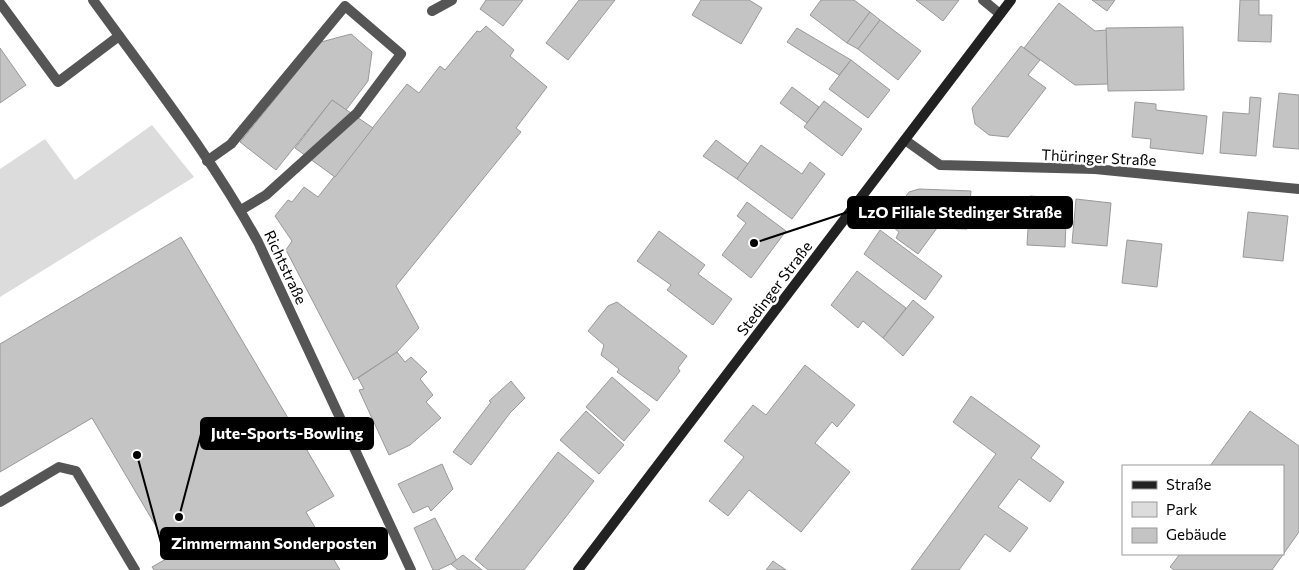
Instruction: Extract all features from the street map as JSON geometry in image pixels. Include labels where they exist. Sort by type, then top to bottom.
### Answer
[{"type":"main road","name":"Stedinger Straße","points":[[578,570],[1011,0]]},
{"type":"street","name":"Richtstraße","points":[[93,0],[241,210],[258,242],[412,570]]},
{"type":"street","points":[[432,11],[452,0]]},
{"type":"street","points":[[983,0],[1000,14]]},
{"type":"street","points":[[0,3],[58,82],[119,36]]},
{"type":"street","points":[[207,161],[231,144],[345,6],[401,54],[357,113],[266,195],[241,210]]},
{"type":"street","name":"Thüringer Straße","points":[[905,140],[940,165],[1095,169],[1299,189]]},
{"type":"street","points":[[0,502],[60,467],[76,471],[135,570]]},
{"type":"green space","points":[[152,125],[194,177],[0,297],[0,169],[45,139],[75,180]]},
{"type":"building","points":[[486,0],[523,0],[503,26],[480,9]]},
{"type":"building","points":[[579,0],[615,0],[568,60],[546,43]]},
{"type":"building","points":[[701,0],[749,0],[762,8],[741,44],[692,15]]},
{"type":"building","points":[[821,0],[854,0],[870,12],[847,43],[810,15]]},
{"type":"building","points":[[916,0],[959,0],[943,21]]},
{"type":"building","points":[[1092,0],[1115,0],[1107,11]]},
{"type":"building","points":[[1240,0],[1259,0],[1259,15],[1272,15],[1271,42],[1238,41]]},
{"type":"building","points":[[1059,3],[1095,31],[1107,30],[1108,84],[1075,85],[1024,48]]},
{"type":"building","points":[[870,12],[880,20],[858,49],[847,43]]},
{"type":"building","points":[[880,20],[921,51],[898,80],[858,49]]},
{"type":"building","points":[[486,26],[514,50],[510,56],[547,87],[516,128],[521,132],[396,286],[419,328],[397,352],[354,380],[286,250],[292,241],[275,216],[288,200],[292,202],[304,187],[318,197],[407,84],[419,93],[440,66],[445,70],[477,31],[480,32]]},
{"type":"building","points":[[1183,27],[1184,90],[1108,91],[1106,28]]},
{"type":"building","points":[[797,28],[851,60],[839,75],[787,42]]},
{"type":"building","points":[[351,34],[372,52],[368,81],[346,110],[332,100],[276,170],[240,142],[321,42]]},
{"type":"building","points":[[1021,46],[1040,60],[1028,75],[1046,88],[1008,137],[989,135],[975,124],[972,108]]},
{"type":"building","points":[[0,48],[26,85],[0,103]]},
{"type":"building","points":[[851,60],[890,90],[868,118],[829,89]]},
{"type":"building","points":[[792,87],[819,107],[807,123],[780,103]]},
{"type":"building","points":[[1279,93],[1299,95],[1299,149],[1273,147]]},
{"type":"building","points":[[1250,97],[1261,98],[1256,156],[1220,153],[1223,112],[1249,114]]},
{"type":"building","points":[[332,100],[373,128],[335,177],[295,148]]},
{"type":"building","points":[[824,101],[862,129],[842,156],[804,127]]},
{"type":"building","points":[[1135,102],[1156,104],[1156,110],[1207,116],[1203,154],[1150,148],[1151,139],[1132,137]]},
{"type":"building","points":[[716,140],[748,164],[737,179],[703,156]]},
{"type":"building","points":[[761,145],[802,174],[810,162],[825,174],[792,219],[737,179]]},
{"type":"building","points":[[919,189],[971,191],[967,229],[937,228],[918,254],[896,238],[899,232],[887,222],[909,192]]},
{"type":"building","points":[[1030,196],[1067,199],[1065,247],[1027,245]]},
{"type":"building","points":[[1076,199],[1111,203],[1107,246],[1072,243]]},
{"type":"building","points":[[747,202],[786,231],[751,278],[722,255],[746,223],[737,216]]},
{"type":"building","points":[[1248,212],[1288,216],[1283,261],[1243,257]]},
{"type":"building","points":[[880,230],[942,276],[925,300],[864,254]]},
{"type":"building","points":[[659,231],[705,265],[698,274],[732,299],[713,325],[667,290],[671,285],[637,261]]},
{"type":"building","points":[[181,237],[334,496],[306,512],[340,570],[154,570],[152,567],[173,555],[92,418],[0,472],[0,344]]},
{"type":"building","points":[[1127,240],[1162,244],[1157,287],[1122,283]]},
{"type":"building","points":[[857,271],[906,308],[883,338],[863,321],[858,328],[831,305]]},
{"type":"building","points":[[913,300],[934,317],[903,356],[883,338]]},
{"type":"building","points":[[617,302],[687,356],[678,368],[680,371],[657,401],[617,372],[619,369],[601,355],[604,345],[588,331],[608,306]]},
{"type":"building","points":[[397,352],[405,362],[411,357],[427,372],[420,379],[433,395],[426,402],[441,418],[410,445],[389,455],[359,390],[364,389],[358,378]]},
{"type":"building","points":[[805,365],[855,405],[837,427],[832,422],[815,443],[850,472],[801,532],[749,490],[728,516],[709,501],[744,457],[724,441],[753,405],[766,415]]},
{"type":"building","points":[[612,377],[650,410],[624,441],[586,407]]},
{"type":"building","points":[[511,381],[525,398],[510,413],[471,465],[453,452],[491,402],[489,401]]},
{"type":"building","points":[[971,396],[1040,446],[1031,458],[1064,482],[1050,502],[1019,479],[998,507],[1028,528],[1010,552],[985,534],[959,570],[911,570],[996,454],[953,422]]},
{"type":"building","points":[[586,411],[624,445],[599,474],[560,440]]},
{"type":"building","points":[[1250,411],[1299,446],[1299,532],[1284,553],[1284,465],[1211,465]]},
{"type":"building","points":[[558,452],[594,481],[524,570],[488,570],[475,559]]},
{"type":"building","points":[[442,464],[453,489],[431,511],[428,506],[413,513],[398,484]]},
{"type":"building","points":[[435,518],[457,561],[438,570],[433,570],[414,528]]},
{"type":"building","points":[[463,555],[482,570],[458,570],[451,564]]},
{"type":"building","points":[[1179,555],[1283,555],[1272,570],[1174,570],[1170,567]]},
{"type":"building","points":[[773,561],[786,570],[766,570]]},
{"type":"place","name":"LzO Filiale Stedinger Straße","points":[[754,243]]},
{"type":"place","name":"Zimmermann Sonderposten","points":[[137,455]]},
{"type":"place","name":"Jute-Sports-Bowling","points":[[179,517]]}]
